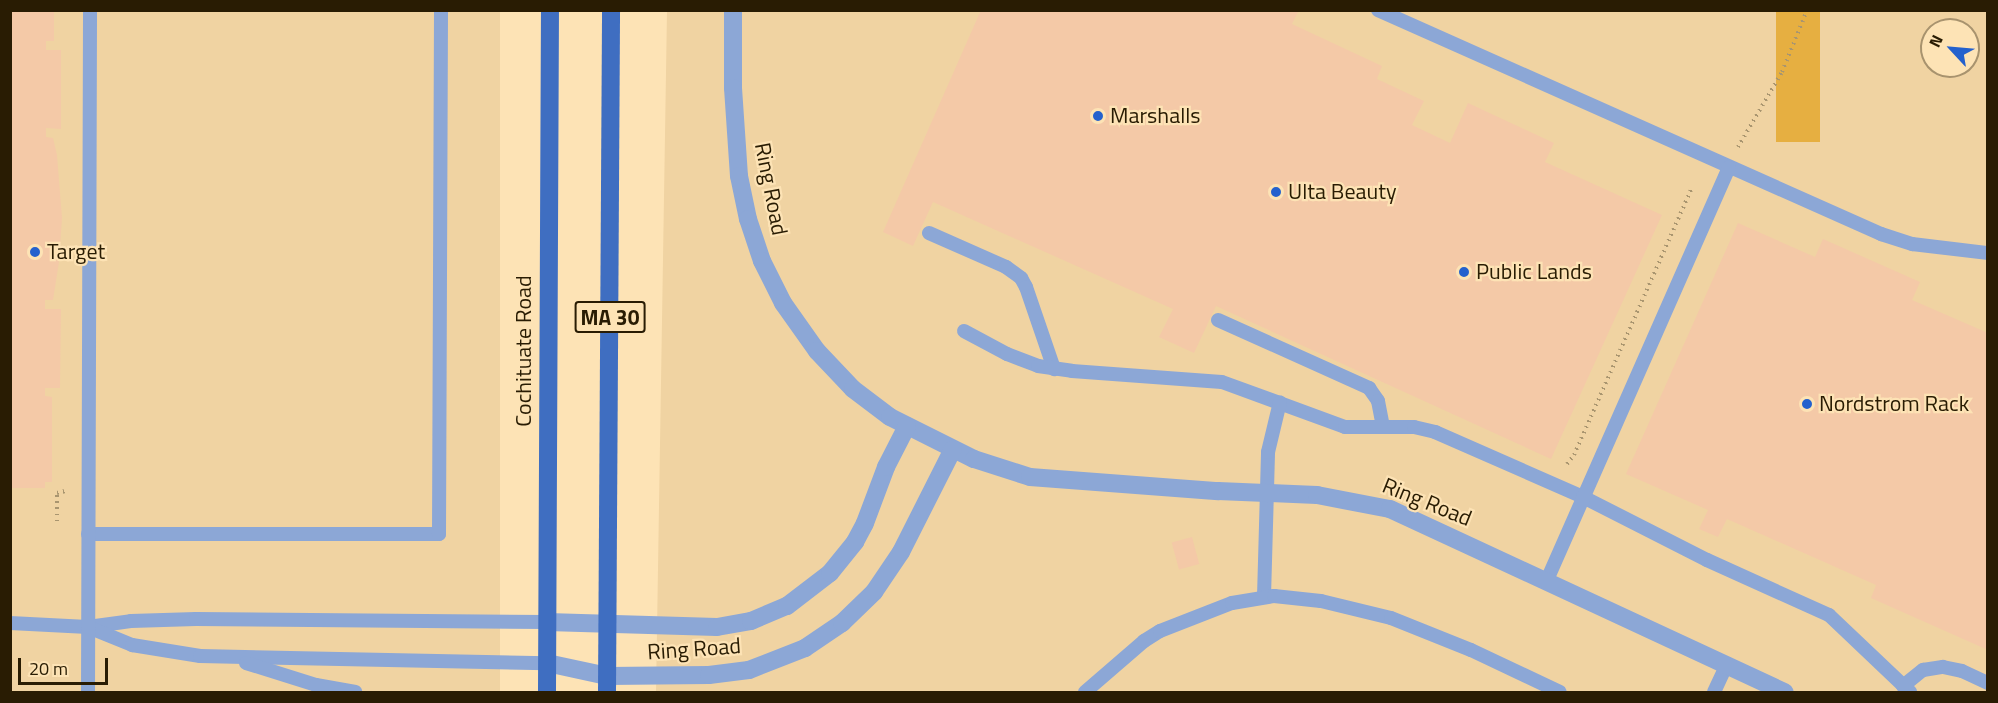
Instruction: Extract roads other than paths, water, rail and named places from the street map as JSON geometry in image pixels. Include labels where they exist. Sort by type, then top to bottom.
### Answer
[{"type":"main road","name":"Cochituate Road","points":[[547,693],[550,10]]},
{"type":"main road","name":"MA 30","points":[[607,684],[611,10]]},
{"type":"street","name":"Ring Road","points":[[733,10],[733,88],[737,164],[748,219],[762,261],[795,321],[831,368],[863,398],[907,426],[953,449],[998,468],[1030,477],[1335,497],[1390,509],[1785,693]]},
{"type":"street","name":"Ring Road","points":[[547,621],[726,626],[751,621],[795,602],[830,573],[855,542],[865,523],[889,459],[907,426]]},
{"type":"street","name":"Ring Road","points":[[547,663],[607,684],[749,670],[787,657],[825,636],[859,608],[888,572],[953,449]]},
{"type":"lane","points":[[88,693],[90,10]]},
{"type":"lane","points":[[88,534],[439,534],[441,10]]},
{"type":"lane","points":[[1378,10],[1890,237],[1912,244],[1988,254]]},
{"type":"lane","points":[[1546,580],[1729,167]]},
{"type":"lane","points":[[929,233],[1006,267],[1021,278],[1054,369]]},
{"type":"lane","points":[[1218,320],[1369,388],[1378,401],[1383,427]]},
{"type":"lane","points":[[964,331],[1022,361],[1054,369],[1222,382],[1345,427],[1414,427],[1435,432],[1583,497],[1707,560],[1829,615],[1907,689],[1923,670],[1943,667],[1962,671],[1988,683]]},
{"type":"lane","points":[[1264,597],[1266,493],[1270,437],[1280,402]]},
{"type":"lane","points":[[1085,693],[1144,641],[1160,631],[1232,603],[1264,597],[1321,601],[1391,618],[1471,651],[1560,693]]},
{"type":"lane","points":[[10,623],[88,627],[131,621],[186,619],[547,621]]},
{"type":"lane","points":[[88,627],[122,642],[152,650],[232,658],[547,663]]},
{"type":"lane","points":[[232,658],[316,685],[355,693]]},
{"type":"lane","points":[[1714,693],[1727,664]]},
{"type":"place","name":"Marshalls","points":[[1098,116]]},
{"type":"place","name":"Ulta Beauty","points":[[1276,192]]},
{"type":"place","name":"Target","points":[[35,252]]},
{"type":"place","name":"Public Lands","points":[[1464,272]]},
{"type":"place","name":"Nordstrom Rack","points":[[1807,404]]}]
